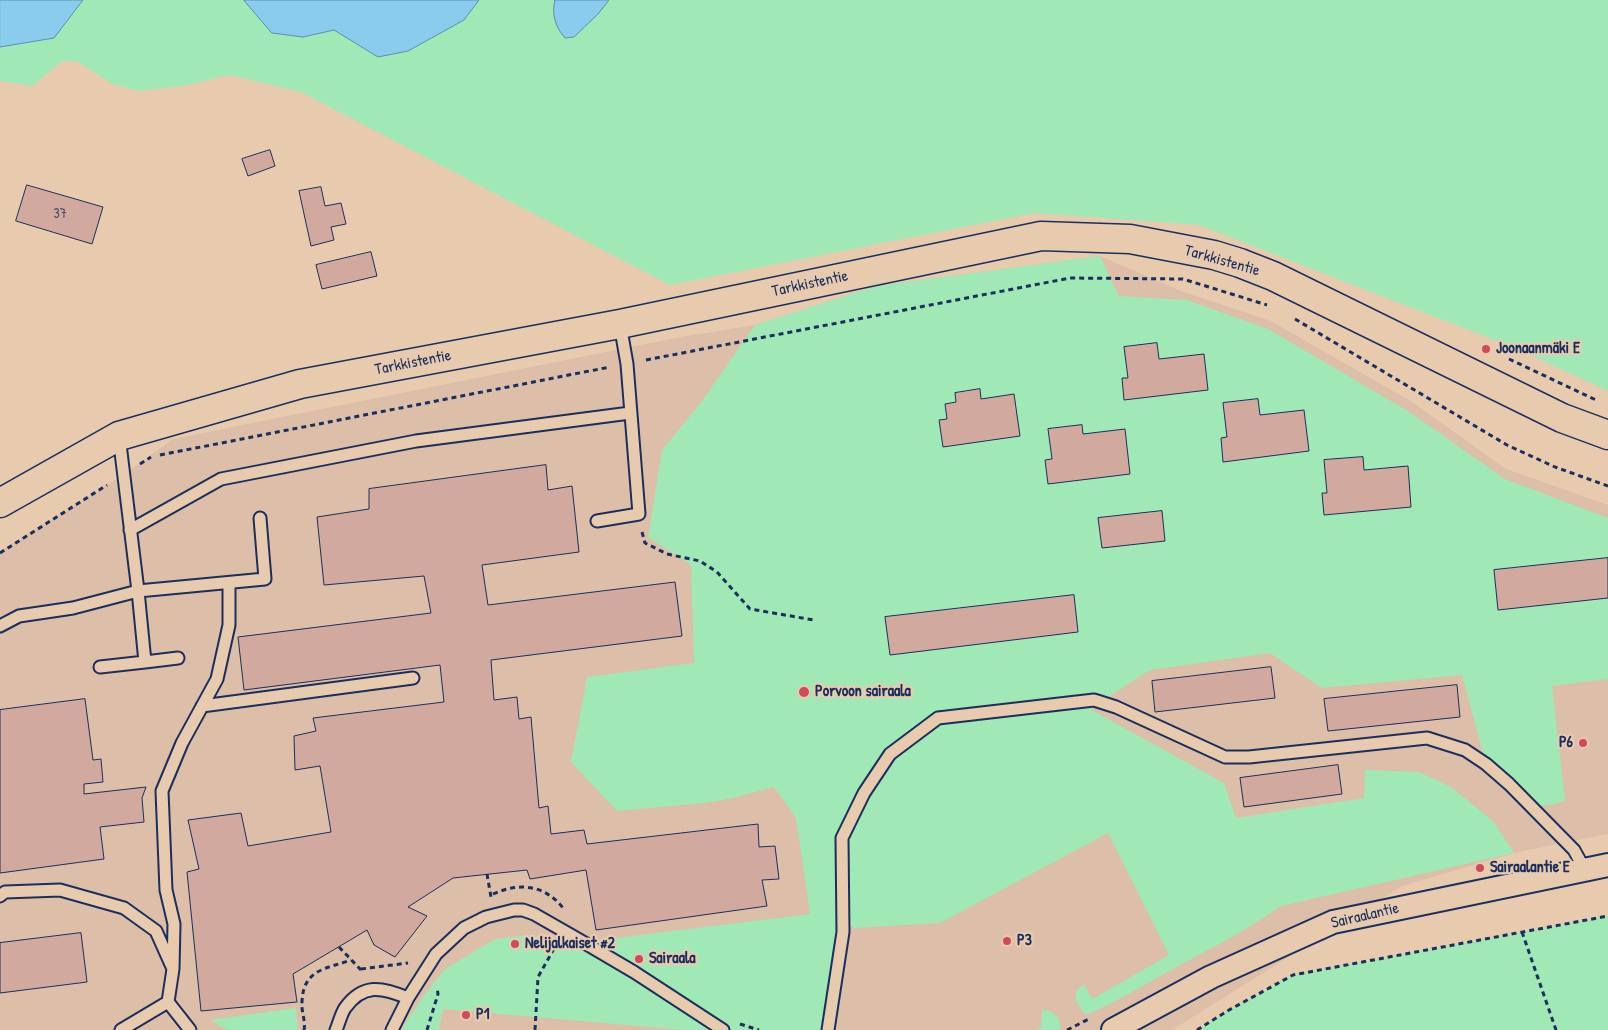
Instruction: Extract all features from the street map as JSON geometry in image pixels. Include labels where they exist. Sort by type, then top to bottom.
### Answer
[{"type":"street","name":"Tarkkistentie","points":[[0,503],[119,436],[300,384],[620,324],[1041,236],[1130,239],[1214,255],[1240,262],[1273,276],[1562,418],[1608,435]]},
{"type":"street","name":"Sairaalantie","points":[[1113,1030],[1210,976],[1333,922],[1608,864]]},
{"type":"lane","points":[[597,521],[638,514],[627,364],[620,324]]},
{"type":"lane","points":[[130,530],[220,479],[416,441],[630,413]]},
{"type":"lane","points":[[119,436],[145,662]]},
{"type":"lane","points":[[0,626],[19,616],[73,608],[138,591],[265,579],[260,518]]},
{"type":"lane","points":[[190,1030],[168,1002],[173,969],[174,924],[166,890],[162,791],[182,743],[217,679],[229,625],[229,583]]},
{"type":"lane","points":[[100,666],[178,658]]},
{"type":"lane","points":[[202,706],[413,678]]},
{"type":"lane","points":[[828,1030],[843,932],[842,838],[864,793],[890,754],[938,718],[1094,700],[1116,707],[1225,757],[1276,755],[1427,738],[1465,750],[1486,764],[1509,784],[1574,850],[1585,870]]},
{"type":"lane","points":[[0,896],[4,892],[60,890],[124,908],[156,931],[173,969]]},
{"type":"lane","points":[[392,1030],[408,998],[436,954],[464,928],[486,917],[514,910],[523,910],[534,914],[634,972],[723,1030]]},
{"type":"lane","points":[[336,1030],[344,1008],[364,990],[387,990],[408,998]]},
{"type":"lane","points":[[121,1030],[168,1002]]},
{"type":"path","points":[[0,553],[152,456],[1070,278],[1183,279],[1267,305]]},
{"type":"path","points":[[1294,318],[1507,445],[1554,467],[1608,486]]},
{"type":"path","points":[[1503,357],[1599,401]]},
{"type":"path","points":[[638,514],[645,543],[667,554],[700,561],[717,572],[750,609],[814,620]]},
{"type":"path","points":[[1198,1030],[1229,1010],[1293,975],[1608,916]]},
{"type":"path","points":[[536,1030],[538,977],[549,960],[563,931]]},
{"type":"path","points":[[1522,932],[1556,1030]]},
{"type":"path","points":[[339,947],[361,970],[364,990]]},
{"type":"path","points":[[304,1030],[302,1002],[309,977],[315,973],[352,960]]},
{"type":"path","points":[[424,972],[435,981],[438,994],[427,1030]]},
{"type":"path","points":[[735,1023],[759,1030]]},
{"type":"shaded area","name":"Porvoon sairaala","points":[[1100,256],[1181,291],[1271,321],[1412,402],[1506,469],[1608,505],[1608,834],[1514,853],[1402,886],[1172,1030],[0,1030],[0,551],[123,475],[173,439],[680,337],[755,325],[876,286]]},
{"type":"green space","points":[[0,0],[1608,0],[1608,391],[1515,348],[1199,225],[1034,213],[670,285],[301,92],[229,75],[188,85],[139,91],[112,84],[77,61],[62,61],[32,86],[0,81]]},
{"type":"green space","points":[[1100,256],[1119,296],[1187,300],[1268,329],[1408,411],[1505,479],[1608,518],[1608,679],[1552,686],[1565,801],[1551,805],[1530,806],[1486,764],[1462,675],[1322,688],[1270,653],[1150,670],[1090,709],[1224,783],[1236,818],[1364,798],[1365,770],[1419,772],[1451,787],[1493,821],[1514,853],[1281,906],[1227,940],[1118,1000],[1085,1015],[1076,1001],[1076,991],[1084,984],[1092,999],[1169,955],[1108,833],[940,923],[854,928],[843,921],[828,1030],[684,1030],[443,1009],[439,1030],[401,1030],[424,995],[445,969],[495,939],[527,935],[583,942],[810,914],[796,818],[774,787],[705,803],[617,811],[571,762],[587,677],[694,663],[691,565],[648,537],[662,450],[699,405],[755,325],[876,286]]},
{"type":"green space","points":[[1608,916],[1608,1030],[1197,1030],[1293,975]]},
{"type":"green space","points":[[296,1008],[298,1030],[227,1030],[210,1020]]},
{"type":"green space","points":[[1048,1010],[1058,1017],[1061,1030],[1036,1030],[1041,1027],[1042,1011]]},
{"type":"water","points":[[0,0],[83,0],[54,38],[0,47]]},
{"type":"water","points":[[244,0],[479,0],[464,20],[408,51],[378,57],[334,30],[303,37],[272,33]]},
{"type":"water","points":[[555,0],[609,0],[598,14],[574,37],[565,38],[555,20]]},
{"type":"building","points":[[270,150],[275,166],[248,176],[242,159]]},
{"type":"building","points":[[27,185],[103,207],[92,244],[16,221]]},
{"type":"building","points":[[321,187],[325,206],[341,203],[346,224],[331,227],[334,240],[311,246],[299,191]]},
{"type":"building","points":[[371,252],[377,276],[322,289],[316,265]]},
{"type":"building","points":[[1157,343],[1159,359],[1204,354],[1208,390],[1124,400],[1122,378],[1128,378],[1124,347]]},
{"type":"building","points":[[980,389],[981,399],[1014,394],[1020,436],[943,447],[939,420],[947,419],[945,404],[956,402],[955,393]]},
{"type":"building","points":[[1258,399],[1260,415],[1304,410],[1309,451],[1223,462],[1221,438],[1227,437],[1223,403]]},
{"type":"building","points":[[1082,425],[1083,434],[1125,429],[1130,474],[1048,484],[1045,460],[1052,459],[1048,429]]},
{"type":"building","points":[[1363,457],[1364,470],[1408,466],[1411,507],[1324,515],[1322,493],[1327,493],[1324,460]]},
{"type":"building","points":[[546,465],[548,490],[572,486],[579,552],[482,565],[488,605],[675,582],[682,636],[491,660],[494,700],[517,697],[519,719],[531,717],[539,808],[548,806],[551,834],[584,830],[587,844],[758,824],[759,847],[775,846],[779,879],[762,880],[767,906],[596,930],[586,870],[530,879],[527,870],[453,878],[408,907],[427,916],[395,957],[374,945],[367,930],[293,974],[297,1002],[201,1011],[187,872],[199,869],[188,820],[241,813],[248,846],[331,832],[320,766],[295,770],[294,736],[316,731],[313,718],[444,702],[440,665],[244,690],[238,637],[431,613],[424,576],[324,585],[317,517],[369,509],[369,489]]},
{"type":"building","points":[[1162,511],[1165,541],[1102,548],[1098,518]]},
{"type":"building","points":[[1608,558],[1608,598],[1498,610],[1494,570]]},
{"type":"building","points":[[1074,595],[1078,632],[890,655],[885,617]]},
{"type":"building","points":[[1271,667],[1275,698],[1155,712],[1152,681]]},
{"type":"building","points":[[1457,685],[1460,717],[1328,731],[1324,699]]},
{"type":"building","points":[[85,699],[93,760],[101,759],[103,782],[84,784],[84,794],[146,787],[142,798],[144,822],[100,827],[104,859],[0,873],[0,710]]},
{"type":"building","points":[[1338,765],[1342,794],[1244,807],[1240,778]]},
{"type":"building","points":[[81,933],[87,982],[0,993],[0,943]]},
{"type":"place","name":"Joonaanmäki E","points":[[1486,349]]},
{"type":"place","name":"Porvoon sairaala","points":[[804,692]]},
{"type":"place","name":"P6","points":[[1583,743]]},
{"type":"place","name":"Sairaalantie E","points":[[1480,868]]},
{"type":"place","name":"P3","points":[[1007,941]]},
{"type":"place","name":"Nelijalkaiset #2","points":[[515,944]]},
{"type":"place","name":"Sairaala","points":[[639,959]]},
{"type":"place","name":"P1","points":[[466,1015]]}]
